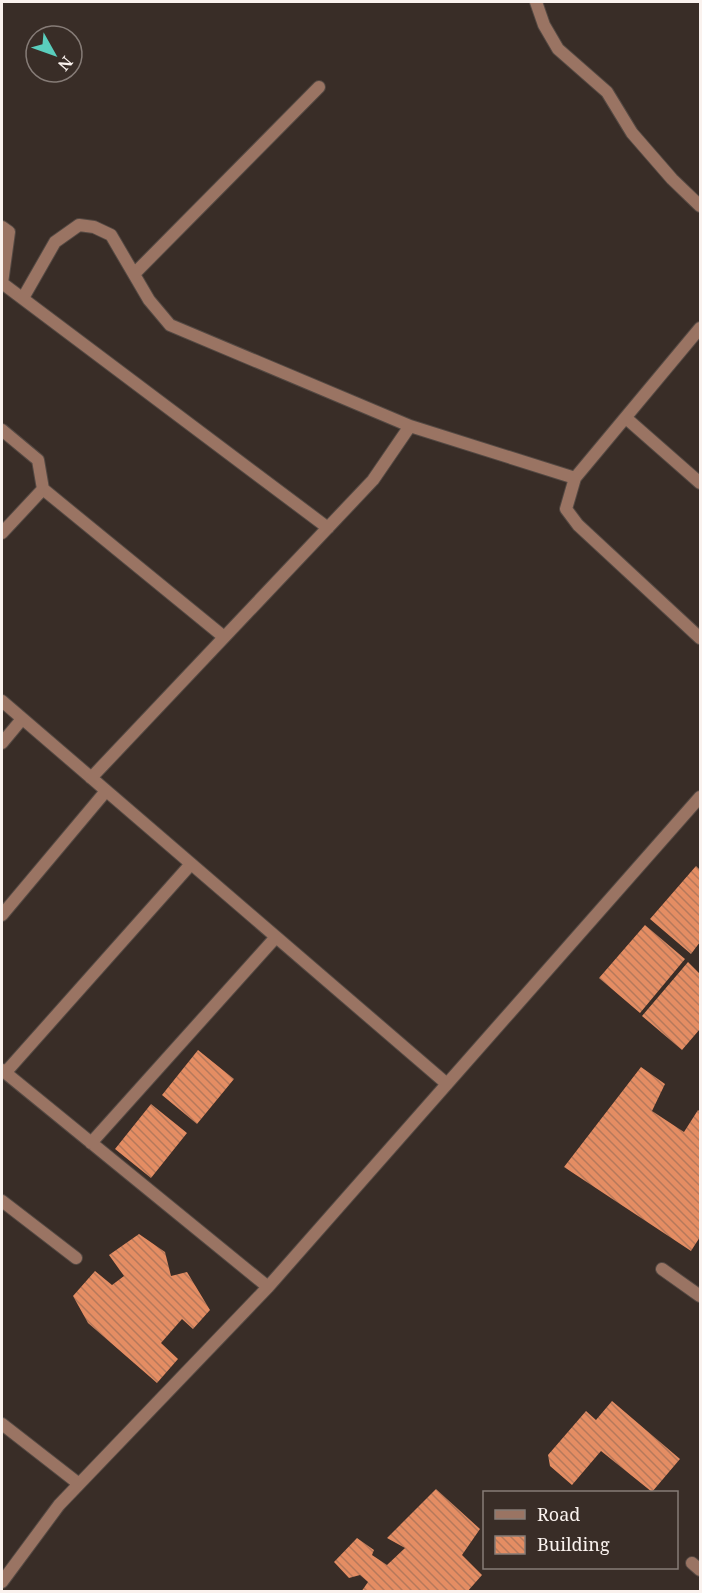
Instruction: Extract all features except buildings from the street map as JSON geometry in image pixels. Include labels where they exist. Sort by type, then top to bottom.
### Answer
[{"type":"street","points":[[536,2],[544,25],[558,49],[607,93],[632,133],[672,179],[700,206]]},
{"type":"street","points":[[134,274],[319,87]]},
{"type":"street","points":[[23,298],[55,242],[79,225],[94,227],[111,235],[149,300],[170,325],[410,426],[575,478]]},
{"type":"street","points":[[2,227],[9,232],[2,283],[328,528]]},
{"type":"street","points":[[700,328],[575,478],[566,509],[578,525],[700,638]]},
{"type":"street","points":[[626,418],[700,483]]},
{"type":"street","points":[[91,778],[373,480],[410,426]]},
{"type":"street","points":[[2,430],[38,460],[43,489],[224,637]]},
{"type":"street","points":[[2,533],[43,489]]},
{"type":"street","points":[[2,701],[447,1084]]},
{"type":"street","points":[[2,743],[22,719]]},
{"type":"street","points":[[2,915],[106,791]]},
{"type":"street","points":[[2,1582],[59,1505],[268,1287],[700,797]]},
{"type":"street","points":[[192,864],[3,1071],[268,1287]]},
{"type":"street","points":[[91,1143],[276,937]]},
{"type":"street","points":[[2,1201],[76,1258]]},
{"type":"street","points":[[663,1269],[700,1296]]},
{"type":"street","points":[[2,1424],[78,1484]]}]
